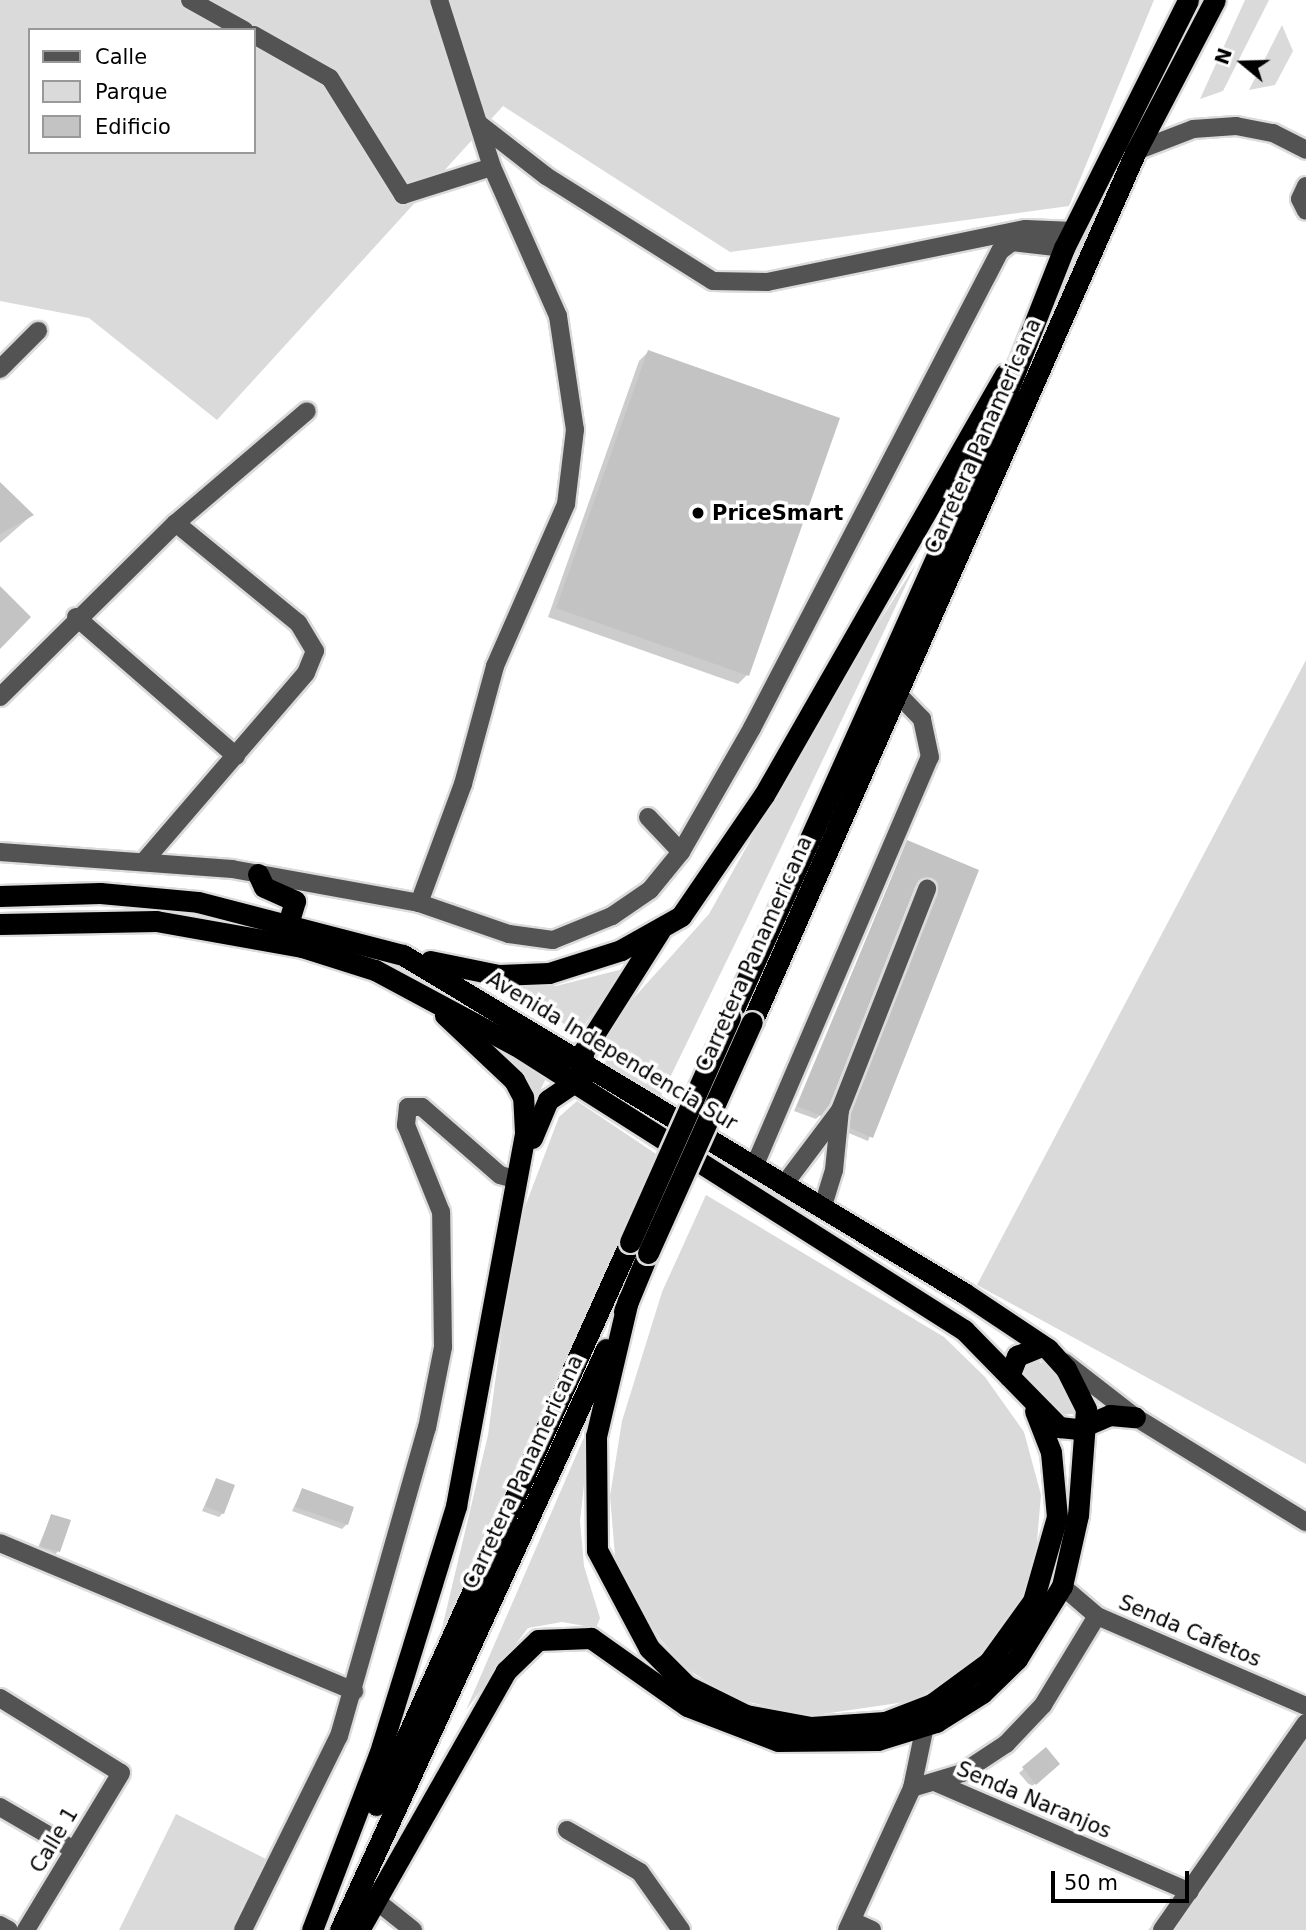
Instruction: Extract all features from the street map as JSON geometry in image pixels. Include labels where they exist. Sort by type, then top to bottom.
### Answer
[{"type":"highway","name":"Carretera Panamericana","points":[[340,1930],[628,1300],[639,1248],[730,1017],[1037,325],[1069,239],[1188,0]]},
{"type":"highway","name":"Carretera Panamericana","points":[[318,1930],[639,1248],[752,1022],[1136,151],[1216,0]]},
{"type":"highway","points":[[403,955],[525,976],[598,959],[660,930],[681,916],[729,855],[956,451],[1037,325]]},
{"type":"highway","points":[[258,874],[264,887],[295,901],[289,922]]},
{"type":"highway","name":"Avenida Independencia Sur","points":[[0,896],[143,896],[289,922],[403,955],[581,1078],[605,1074],[1045,1348]]},
{"type":"highway","points":[[0,924],[199,927],[302,947],[375,970],[581,1078],[964,1330],[1059,1427],[1086,1426],[1110,1415],[1135,1417]]},
{"type":"highway","points":[[507,1228],[538,1118],[581,1078],[660,930]]},
{"type":"highway","points":[[312,1930],[352,1835],[436,1581],[474,1427],[526,1121],[519,1088],[425,997]]},
{"type":"highway","points":[[628,1300],[596,1436],[597,1550],[616,1595],[655,1654],[687,1686],[746,1715],[811,1727],[885,1722],[932,1704],[989,1662],[1033,1601],[1057,1517],[1051,1452],[1029,1399]]},
{"type":"highway","points":[[359,1930],[374,1899],[506,1671],[538,1640],[591,1638],[696,1711],[778,1741],[878,1740],[925,1726],[1003,1675],[1062,1586],[1084,1456],[1086,1426],[1080,1392],[1045,1348],[1017,1356],[1009,1376]]},
{"type":"highway","points":[[1084,1456],[1110,1415]]},
{"type":"street","points":[[190,0],[239,28]]},
{"type":"street","points":[[419,903],[463,784],[495,666],[566,504],[575,430],[558,316],[492,167],[439,0]]},
{"type":"street","points":[[256,37],[330,78],[403,195],[492,167]]},
{"type":"street","points":[[478,123],[546,176],[713,281],[767,282],[1026,229],[1069,239]]},
{"type":"street","points":[[1136,151],[1193,129],[1236,126],[1273,133],[1306,150]]},
{"type":"street","points":[[1306,186],[1300,199],[1306,211]]},
{"type":"street","points":[[0,852],[146,859],[258,874],[419,903],[509,934],[553,940],[611,916],[650,890],[681,852],[752,728],[1000,251],[1012,242],[1069,239]]},
{"type":"street","points":[[0,369],[38,331]]},
{"type":"street","points":[[0,697],[76,617],[176,523],[307,411]]},
{"type":"street","points":[[146,859],[306,673],[315,651],[298,623],[176,523]]},
{"type":"street","points":[[76,617],[236,756]]},
{"type":"street","points":[[754,1167],[930,757],[922,719],[896,692]]},
{"type":"street","points":[[648,817],[681,852]]},
{"type":"street","points":[[783,1186],[840,1110],[927,889]]},
{"type":"street","points":[[243,1930],[330,1757],[354,1691],[407,1507],[443,1347],[441,1212],[406,1125],[408,1107],[422,1107],[500,1175],[517,1180]]},
{"type":"street","points":[[822,1209],[834,1170],[840,1110]]},
{"type":"street","name":"Avenida Independencia Sur","points":[[1045,1348],[1135,1417],[1306,1522]]},
{"type":"street","points":[[0,1543],[354,1691]]},
{"type":"street","name":"Senda Cafetos","points":[[1062,1586],[1097,1616],[1306,1706]]},
{"type":"street","points":[[912,1788],[937,1783],[980,1764],[1025,1726],[1097,1616]]},
{"type":"street","name":"Calle 1","points":[[0,1698],[121,1773],[26,1930]]},
{"type":"street","points":[[1162,1930],[1306,1723]]},
{"type":"street","points":[[872,1930],[850,1925],[912,1788],[925,1726]]},
{"type":"street","name":"Senda Naranjos","points":[[937,1783],[1190,1892]]},
{"type":"street","points":[[0,1807],[74,1850]]},
{"type":"street","points":[[567,1830],[640,1872],[681,1930]]},
{"type":"street","points":[[374,1899],[413,1930]]},
{"type":"street","points":[[0,1925],[9,1930]]},
{"type":"green space","points":[[0,0],[1154,0],[1069,206],[730,252],[503,106],[217,420],[89,318],[0,301]]},
{"type":"green space","points":[[1245,0],[1269,0],[1223,91],[1200,99]]},
{"type":"green space","points":[[1282,25],[1293,51],[1275,85],[1249,90]]},
{"type":"green space","points":[[916,564],[661,1096],[596,1057],[606,1029],[709,914],[825,707]]},
{"type":"green space","points":[[1306,660],[1306,1464],[977,1285]]},
{"type":"green space","points":[[623,969],[579,1033],[498,984],[556,986]]},
{"type":"green space","points":[[511,1057],[548,1074],[536,1099],[527,1086]]},
{"type":"green space","points":[[577,1101],[656,1154],[433,1666],[488,1435],[515,1233],[559,1117]]},
{"type":"green space","points":[[706,1195],[944,1337],[985,1377],[1024,1432],[1041,1495],[1035,1564],[1024,1597],[970,1666],[912,1701],[809,1716],[731,1698],[686,1668],[660,1639],[616,1568],[610,1496],[622,1421],[662,1292]]},
{"type":"green space","points":[[1031,1360],[1052,1365],[1073,1390],[1074,1414],[1052,1415],[1020,1379]]},
{"type":"green space","points":[[591,1421],[580,1521],[584,1566],[600,1618],[596,1628],[562,1622],[528,1628],[466,1710]]},
{"type":"green space","points":[[1306,1718],[1306,1930],[1148,1930],[1271,1783]]},
{"type":"green space","points":[[176,1814],[270,1861],[236,1930],[119,1930]]},
{"type":"building","name":"PriceSmart","points":[[648,350],[840,418],[749,676],[556,608]]},
{"type":"building","points":[[0,482],[34,515],[0,534]]},
{"type":"building","points":[[0,586],[31,617],[0,649]]},
{"type":"building","points":[[907,840],[979,870],[873,1138],[850,1128],[851,1113],[938,893],[932,879],[916,885],[830,1104],[821,1116],[797,1106]]},
{"type":"building","points":[[216,1478],[235,1485],[224,1514],[205,1506]]},
{"type":"building","points":[[302,1488],[354,1507],[348,1525],[295,1507]]},
{"type":"building","points":[[51,1514],[71,1520],[60,1552],[40,1546]]},
{"type":"building","points":[[1046,1747],[1060,1764],[1036,1785],[1022,1767]]},
{"type":"place","name":"PriceSmart","points":[[698,513]]}]
